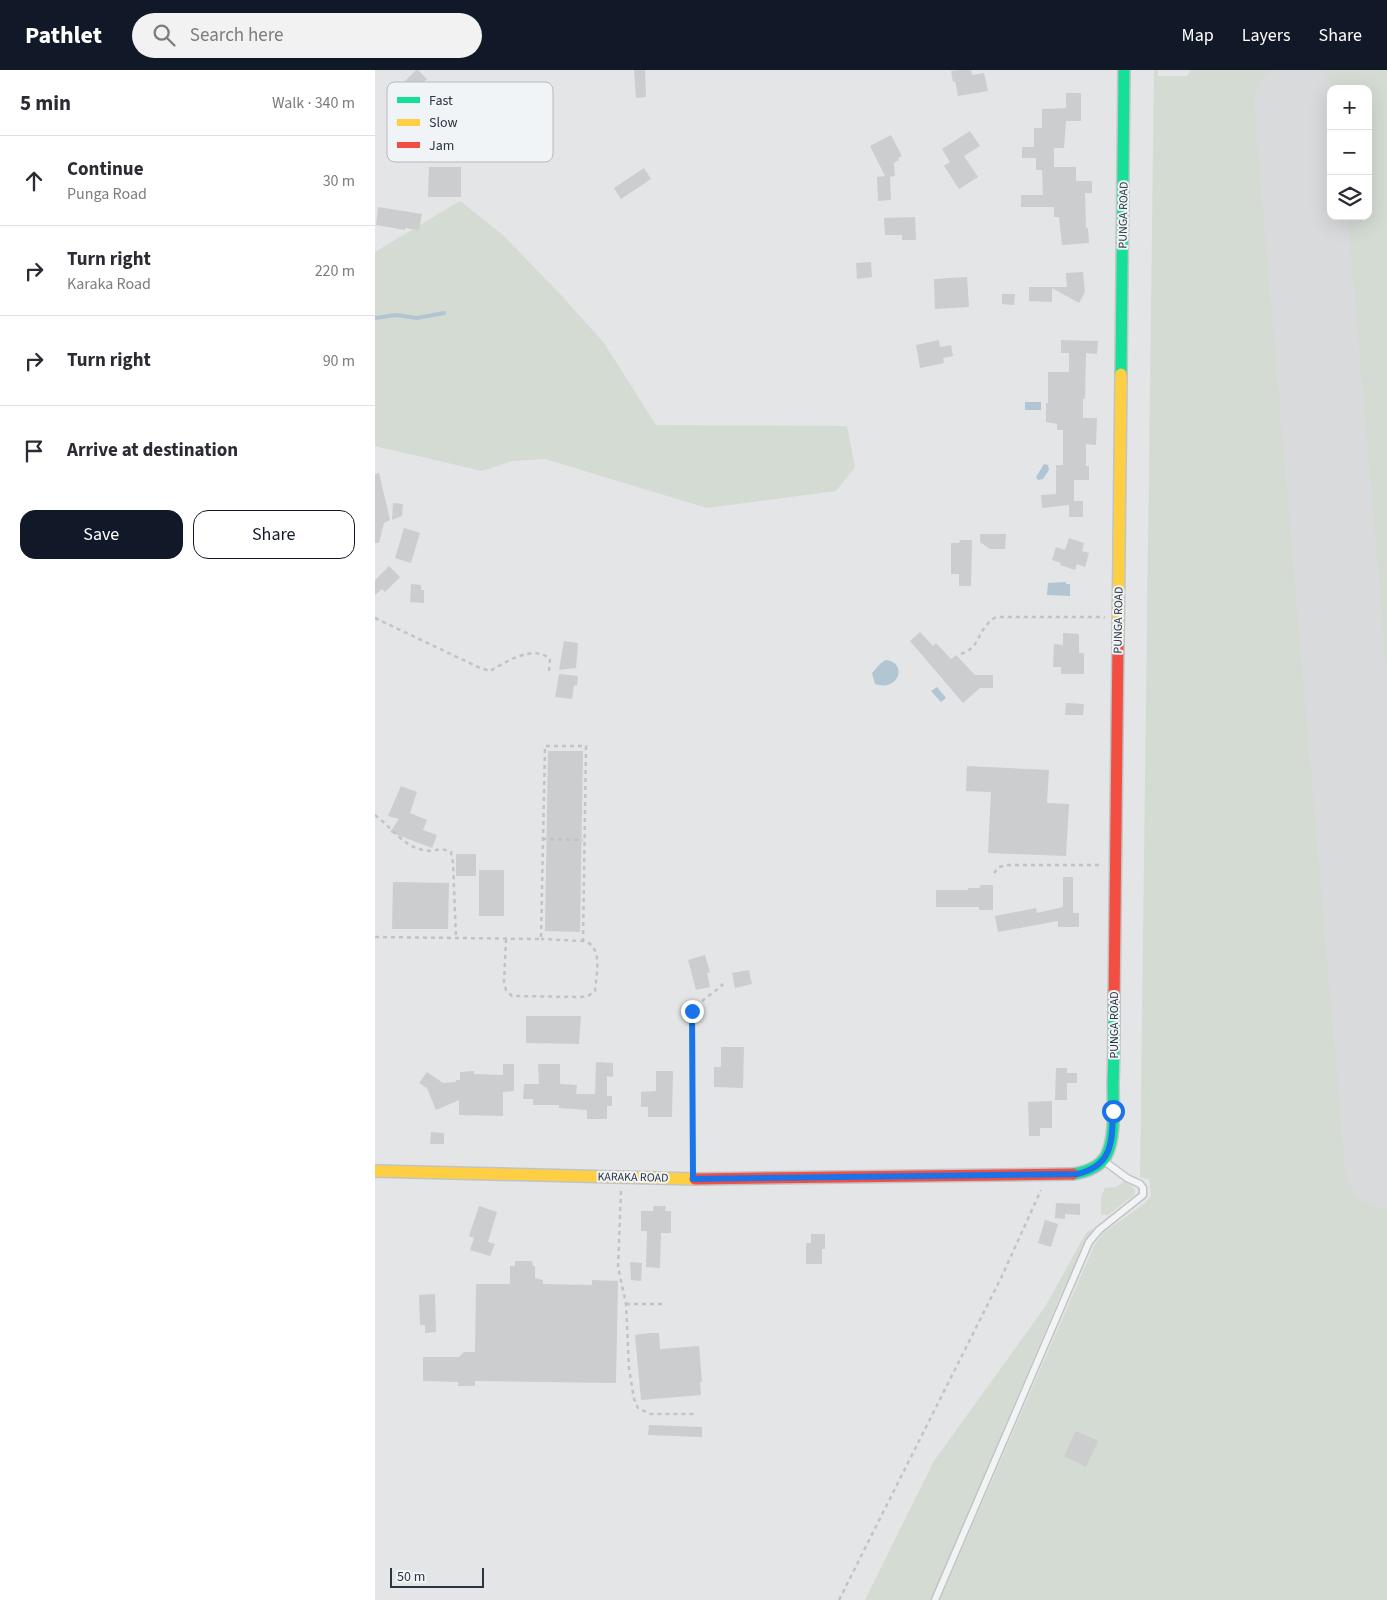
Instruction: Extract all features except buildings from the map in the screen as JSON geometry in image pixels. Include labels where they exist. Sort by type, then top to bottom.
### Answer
[{"type":"street","name":"PUNGA ROAD","points":[[1101,1163],[1111,1144],[1113,1130],[1124,70]]},
{"type":"street","name":"KARAKA ROAD","points":[[375,1171],[693,1179],[1048,1176],[1086,1172],[1101,1163]]},
{"type":"lane","points":[[935,1600],[1089,1242],[1099,1230],[1143,1195],[1143,1188],[1140,1184],[1101,1163]]},
{"type":"path","points":[[961,654],[970,651],[989,621],[996,617],[1119,616]]},
{"type":"path","points":[[375,618],[480,668],[490,671],[518,656],[533,654],[546,655],[550,659],[549,671]]},
{"type":"path","points":[[541,939],[545,746],[586,746],[583,940]]},
{"type":"path","points":[[375,815],[393,829],[403,842],[423,850],[443,848],[451,852],[456,938]]},
{"type":"path","points":[[542,839],[584,840]]},
{"type":"path","points":[[994,873],[999,867],[1007,864],[1115,865]]},
{"type":"path","points":[[375,937],[583,940],[593,946],[597,956],[595,991],[581,998],[512,996],[505,990],[504,982],[507,939]]},
{"type":"path","points":[[693,1179],[692,1011],[699,1002],[713,994],[723,984]]},
{"type":"path","points":[[839,1600],[1001,1278],[1048,1176]]},
{"type":"path","points":[[622,1177],[618,1267],[626,1304],[629,1368],[634,1399],[638,1408],[650,1414],[694,1414]]},
{"type":"path","points":[[626,1304],[663,1304]]},
{"type":"shaded area","points":[[1154,70],[1158,70],[1158,76],[1187,76],[1191,70],[1387,70],[1387,1600],[940,1600],[1094,1246],[1102,1234],[1145,1203],[1151,1196],[1149,1179],[1140,1177]]},
{"type":"shaded area","points":[[460,201],[503,235],[604,343],[656,425],[847,426],[855,467],[836,491],[707,508],[545,459],[512,461],[482,471],[375,446],[375,252]]},
{"type":"shaded area","points":[[1124,1181],[1132,1186],[1135,1191],[1134,1195],[1108,1215],[1101,1214],[1101,1197],[1105,1188],[1116,1187]]},
{"type":"shaded area","points":[[1093,1228],[1058,1301],[931,1600],[865,1600],[934,1461],[1045,1307],[1086,1233]]},
{"type":"water","points":[[1025,402],[1041,402],[1041,410],[1025,410]]},
{"type":"water","points":[[1044,464],[1048,465],[1049,470],[1043,479],[1038,480],[1036,477]]},
{"type":"water","points":[[1066,582],[1066,584],[1070,584],[1070,596],[1047,595],[1048,583]]},
{"type":"water","points":[[886,660],[893,662],[897,666],[898,676],[890,684],[875,684],[872,673]]},
{"type":"water","points":[[937,687],[946,698],[941,702],[931,691]]},
{"type":"waterway","points":[[375,318],[396,315],[417,318],[444,313]]},
{"type":"runway","points":[[1296,104],[1387,1167]]},
{"type":"traffic: fast","points":[[1121,374],[1124,70]]},
{"type":"traffic: fast","points":[[1073,1174],[1087,1171],[1100,1164],[1109,1149],[1113,1121],[1114,1003]]},
{"type":"traffic: slow","points":[[1118,642],[1121,374]]},
{"type":"traffic: slow","points":[[375,1171],[695,1179]]},
{"type":"traffic: jam","points":[[1114,1003],[1118,642]]},
{"type":"traffic: jam","points":[[695,1179],[1073,1174]]},
{"type":"route","points":[[692,1011],[693,1179],[1077,1174],[1086,1172],[1104,1161],[1111,1144],[1113,1111]]}]
